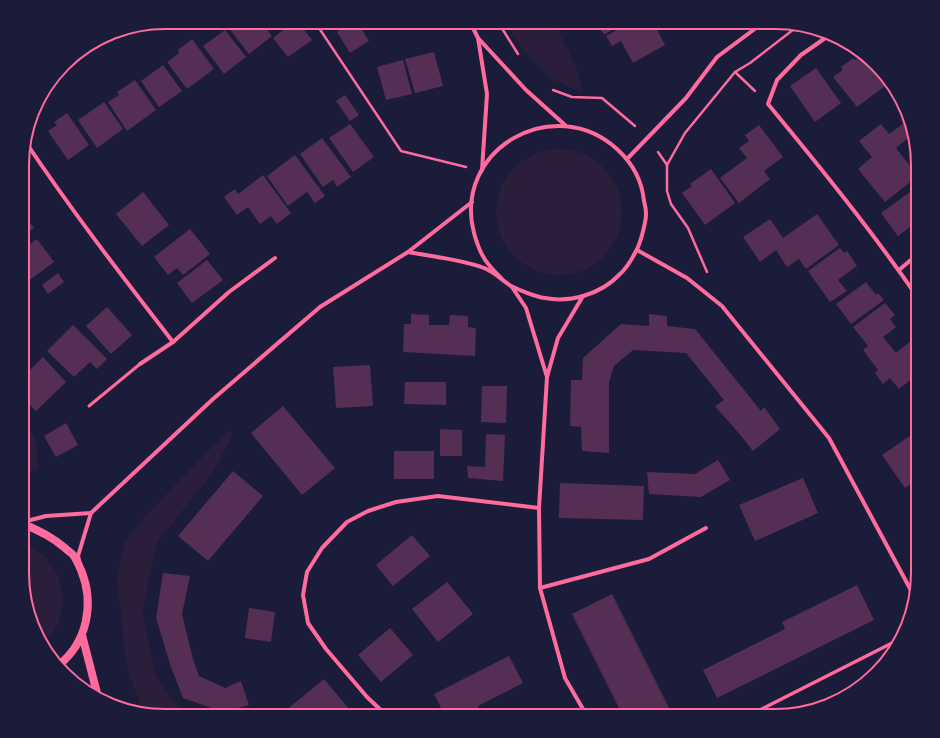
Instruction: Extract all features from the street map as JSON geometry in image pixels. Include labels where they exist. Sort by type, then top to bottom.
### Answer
[{"type":"main road","points":[[29,526],[52,538],[74,556],[84,578],[88,597],[87,616],[82,635],[69,657],[62,662]]},
{"type":"main road","points":[[82,635],[96,690]]},
{"type":"street","points":[[474,29],[478,38],[526,90],[565,125]]},
{"type":"street","points":[[627,159],[686,98],[717,57],[755,29]]},
{"type":"street","points":[[478,38],[487,94],[482,171]]},
{"type":"street","points":[[825,38],[801,55],[777,80],[768,104],[804,147],[911,288]]},
{"type":"street","points":[[408,252],[485,268],[512,286],[544,298],[565,300],[582,296],[603,288],[620,275],[637,250],[646,215],[644,193],[634,170],[627,159],[608,141],[588,130],[565,125],[545,126],[514,138],[495,152],[482,171],[475,186],[472,202],[472,223],[478,247],[488,265],[502,279]]},
{"type":"street","points":[[30,148],[56,187],[173,342]]},
{"type":"street","points":[[84,578],[78,556],[91,513],[213,399],[320,307],[408,252],[472,202]]},
{"type":"street","points":[[637,250],[686,278],[722,306],[829,438],[910,588]]},
{"type":"street","points":[[140,364],[173,342],[229,292],[275,258]]},
{"type":"street","points":[[899,270],[911,260]]},
{"type":"street","points":[[512,286],[526,308],[547,377]]},
{"type":"street","points":[[582,296],[558,338],[547,377],[539,508],[540,588],[565,678],[583,709]]},
{"type":"street","points":[[380,709],[367,697],[326,649],[308,623],[303,595],[307,572],[322,548],[347,522],[368,511],[396,502],[438,496],[539,508]]},
{"type":"street","points":[[29,521],[46,516],[91,513]]},
{"type":"street","points":[[540,588],[649,559],[706,528]]},
{"type":"street","points":[[762,709],[892,643]]},
{"type":"lane","points":[[89,406],[140,364]]},
{"type":"path","points":[[320,29],[401,151],[482,171]]},
{"type":"path","points":[[502,29],[522,61]]},
{"type":"path","points":[[722,306],[688,228],[670,204],[667,191],[667,164],[685,133],[735,72],[750,63],[792,30]]},
{"type":"path","points":[[735,72],[768,104]]},
{"type":"path","points":[[550,87],[555,91],[572,97],[602,98]]},
{"type":"shaded area","points":[[510,29],[556,29],[571,56],[583,93],[552,79],[524,51]]},
{"type":"shaded area","points":[[565,149],[589,157],[599,163],[608,172],[617,188],[621,200],[621,224],[617,236],[608,252],[599,261],[583,270],[571,274],[553,275],[529,267],[519,261],[510,252],[501,236],[497,224],[496,206],[504,182],[510,172],[519,163],[535,154],[547,150]]},
{"type":"shaded area","points":[[29,426],[36,439],[38,469],[29,473]]},
{"type":"shaded area","points":[[232,429],[232,437],[211,475],[157,542],[142,612],[156,676],[180,709],[156,709],[141,706],[126,664],[117,576],[125,543],[144,517],[214,445]]},
{"type":"shaded area","points":[[29,546],[41,553],[54,568],[62,590],[61,613],[51,635],[47,640],[39,625],[32,600],[29,582]]},
{"type":"building","points":[[229,29],[266,29],[272,36],[249,54]]},
{"type":"building","points":[[284,29],[303,29],[312,40],[288,57],[273,38]]},
{"type":"building","points":[[342,29],[361,29],[369,41],[350,53],[337,32]]},
{"type":"building","points":[[600,29],[613,29],[604,35]]},
{"type":"building","points":[[618,29],[657,29],[665,45],[633,63],[621,41],[612,46],[606,36]]},
{"type":"building","points":[[225,30],[246,57],[224,74],[203,46]]},
{"type":"building","points":[[192,39],[214,69],[187,89],[167,62],[179,53],[178,50]]},
{"type":"building","points":[[434,52],[443,86],[415,93],[405,59]]},
{"type":"building","points":[[853,58],[855,60],[858,58],[865,63],[885,86],[857,107],[833,77],[843,70],[841,67]]},
{"type":"building","points":[[403,60],[412,94],[386,100],[377,67]]},
{"type":"building","points":[[163,65],[182,91],[159,107],[141,81]]},
{"type":"building","points":[[816,68],[841,103],[815,122],[790,86]]},
{"type":"building","points":[[135,80],[156,110],[127,131],[108,102],[119,95],[117,92]]},
{"type":"building","points":[[345,95],[359,115],[350,121],[336,101]]},
{"type":"building","points":[[104,102],[123,129],[97,148],[78,120]]},
{"type":"building","points":[[67,113],[89,145],[68,160],[48,131],[57,125],[54,122]]},
{"type":"building","points":[[904,123],[908,138],[896,148],[911,167],[911,182],[885,202],[858,169],[872,157],[859,141],[881,124],[889,134]]},
{"type":"building","points":[[350,124],[374,157],[353,172],[329,138]]},
{"type":"building","points":[[759,125],[783,157],[764,171],[770,179],[739,203],[720,178],[747,158],[739,148],[749,141],[745,135]]},
{"type":"building","points":[[322,138],[351,177],[337,187],[333,180],[323,187],[300,154]]},
{"type":"building","points":[[295,155],[325,196],[315,203],[307,192],[288,206],[267,176]]},
{"type":"building","points":[[711,169],[735,203],[705,225],[682,193],[692,186],[690,184]]},
{"type":"building","points":[[263,175],[291,213],[277,224],[271,216],[260,224],[248,207],[237,215],[224,197],[235,189],[238,194]]},
{"type":"building","points":[[911,191],[911,226],[898,236],[881,213]]},
{"type":"building","points":[[143,192],[169,225],[142,246],[116,214]]},
{"type":"building","points":[[817,214],[839,245],[806,269],[799,259],[787,267],[776,250],[760,262],[743,237],[770,219],[783,238]]},
{"type":"building","points":[[29,221],[34,228],[29,231]]},
{"type":"building","points":[[190,229],[210,254],[183,275],[177,268],[168,275],[154,257]]},
{"type":"building","points":[[37,239],[54,262],[29,280],[29,245]]},
{"type":"building","points":[[840,248],[844,253],[847,251],[857,266],[838,280],[847,291],[830,302],[808,271]]},
{"type":"building","points":[[207,260],[223,280],[192,303],[177,283]]},
{"type":"building","points":[[58,273],[64,282],[48,294],[42,285]]},
{"type":"building","points":[[866,282],[876,295],[878,293],[884,300],[851,324],[836,304]]},
{"type":"building","points":[[885,303],[895,315],[890,319],[896,327],[883,337],[896,353],[911,341],[911,380],[899,389],[890,378],[883,384],[875,373],[878,370],[863,350],[868,346],[853,327]]},
{"type":"building","points":[[107,307],[132,335],[111,354],[86,326]]},
{"type":"building","points":[[411,314],[429,315],[429,325],[449,325],[450,315],[468,316],[468,327],[476,328],[475,356],[403,352],[404,324],[411,324]]},
{"type":"building","points":[[649,314],[667,316],[667,326],[695,329],[761,411],[764,407],[780,429],[753,451],[715,406],[724,400],[686,353],[633,350],[614,366],[609,382],[609,453],[582,451],[581,427],[570,426],[571,380],[582,380],[583,358],[621,324],[649,326]]},
{"type":"building","points":[[73,325],[107,359],[97,369],[90,362],[74,377],[47,351]]},
{"type":"building","points":[[43,357],[66,382],[36,411],[29,404],[29,371]]},
{"type":"building","points":[[370,365],[373,406],[336,408],[333,367]]},
{"type":"building","points":[[405,382],[446,382],[446,405],[404,404]]},
{"type":"building","points":[[482,386],[507,386],[506,423],[481,422]]},
{"type":"building","points":[[283,406],[335,468],[302,495],[251,433]]},
{"type":"building","points":[[66,423],[78,445],[56,457],[44,436]]},
{"type":"building","points":[[440,429],[462,430],[462,456],[440,456]]},
{"type":"building","points":[[486,434],[505,435],[503,481],[468,478],[467,466],[485,467]]},
{"type":"building","points":[[911,435],[911,484],[905,488],[882,455]]},
{"type":"building","points":[[394,451],[434,451],[434,479],[394,479]]},
{"type":"building","points":[[718,460],[730,480],[701,497],[649,494],[647,472],[695,474]]},
{"type":"building","points":[[233,471],[263,496],[208,561],[178,536]]},
{"type":"building","points":[[803,478],[818,513],[755,541],[739,505]]},
{"type":"building","points":[[560,483],[644,486],[643,520],[559,518]]},
{"type":"building","points":[[412,535],[430,556],[393,586],[376,565]]},
{"type":"building","points":[[163,573],[190,576],[182,614],[193,659],[199,676],[225,688],[241,681],[249,705],[234,709],[214,709],[183,698],[171,667],[156,618]]},
{"type":"building","points":[[447,582],[473,614],[438,642],[412,609]]},
{"type":"building","points":[[857,585],[874,620],[717,698],[703,670],[785,629],[782,622]]},
{"type":"building","points":[[612,594],[670,709],[620,709],[572,614]]},
{"type":"building","points":[[249,608],[275,612],[271,642],[245,638]]},
{"type":"building","points":[[390,628],[413,655],[381,682],[358,655]]},
{"type":"building","points":[[509,656],[523,683],[478,706],[480,709],[442,709],[434,694]]},
{"type":"building","points":[[324,679],[349,709],[288,709]]}]
